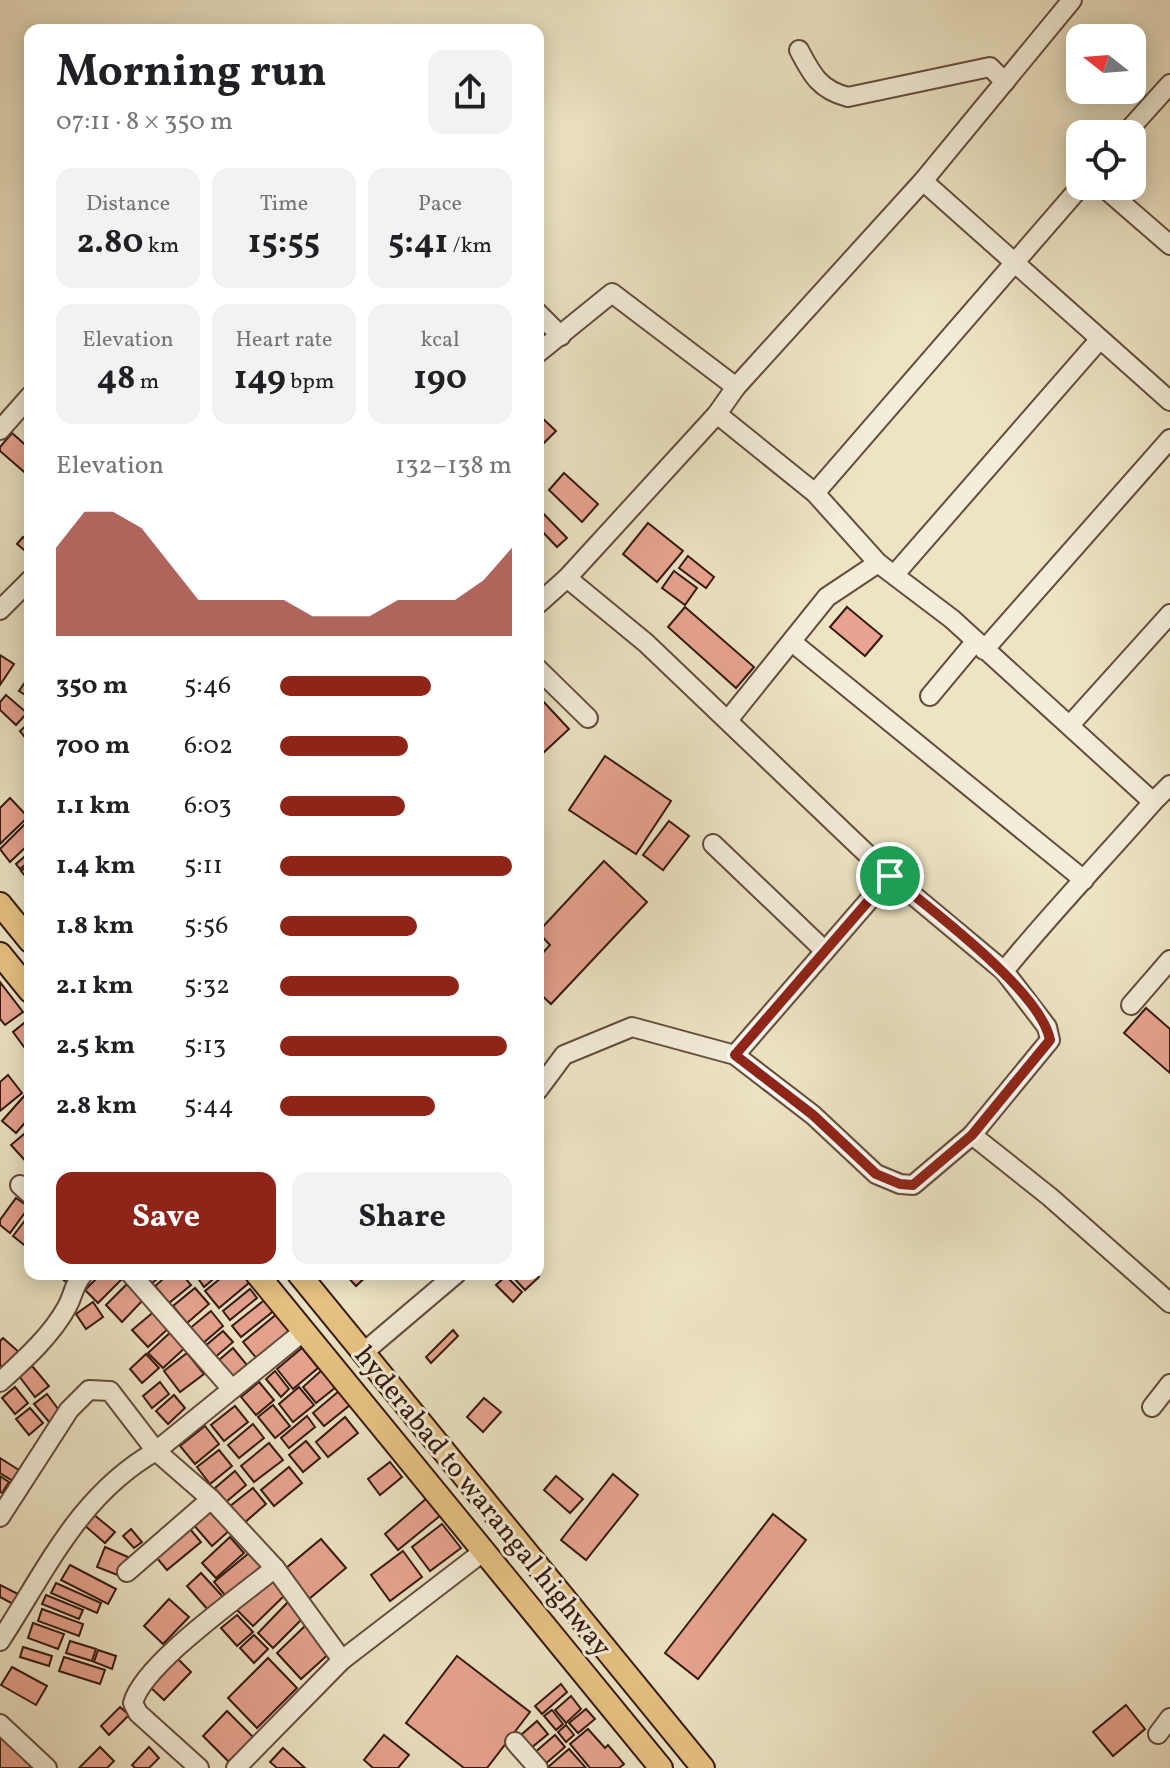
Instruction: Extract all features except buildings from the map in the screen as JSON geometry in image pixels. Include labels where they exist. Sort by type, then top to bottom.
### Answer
[{"type":"main road","points":[[0,904],[24,934]]},
{"type":"main road","points":[[0,954],[24,984]]},
{"type":"main road","name":"hyderabad to warangal highway","points":[[262,1280],[661,1768]]},
{"type":"main road","points":[[304,1280],[703,1768]]},
{"type":"street","points":[[544,599],[567,578],[717,414],[736,387],[923,181],[1072,0]]},
{"type":"street","points":[[799,50],[814,79],[832,93],[848,97],[990,67],[1005,82]]},
{"type":"street","points":[[1138,120],[1170,84]]},
{"type":"street","points":[[923,181],[1170,401]]},
{"type":"street","points":[[815,493],[1069,200]]},
{"type":"street","points":[[1118,200],[1170,245]]},
{"type":"street","points":[[544,349],[612,293],[736,387]]},
{"type":"street","points":[[544,319],[561,336]]},
{"type":"street","points":[[895,574],[1100,339]]},
{"type":"street","points":[[0,430],[24,403]]},
{"type":"street","points":[[717,414],[815,493],[878,563],[952,619],[1070,725],[1164,793],[1045,920],[1004,971]]},
{"type":"street","points":[[930,696],[1170,439]]},
{"type":"street","points":[[728,720],[827,597],[878,563]]},
{"type":"street","points":[[544,1082],[564,1055],[632,1027],[735,1055],[813,1115],[876,1174],[900,1184],[913,1185],[972,1135],[1050,1040],[1047,1027],[1004,971],[890,876],[646,643],[567,578]]},
{"type":"street","points":[[0,610],[24,586]]},
{"type":"street","points":[[1070,725],[1170,614]]},
{"type":"street","points":[[792,642],[1084,880]]},
{"type":"street","points":[[544,675],[588,718]]},
{"type":"street","points":[[713,844],[825,951]]},
{"type":"street","points":[[735,1055],[890,876]]},
{"type":"street","points":[[1131,1005],[1170,960]]},
{"type":"street","points":[[972,1135],[1050,1197],[1170,1303]]},
{"type":"street","points":[[0,1382],[50,1331],[69,1305],[73,1286],[78,1280]]},
{"type":"street","points":[[136,1280],[231,1388]]},
{"type":"street","points":[[364,1352],[447,1280]]},
{"type":"street","points":[[0,1641],[65,1538],[99,1493],[304,1331]]},
{"type":"street","points":[[1152,1407],[1170,1384]]},
{"type":"street","points":[[0,1517],[69,1410],[89,1390],[110,1391],[156,1451],[211,1499],[275,1568],[342,1660]]},
{"type":"street","points":[[127,1572],[211,1499]]},
{"type":"street","points":[[236,1768],[342,1660],[484,1551]]},
{"type":"street","points":[[199,1768],[138,1713],[133,1703],[136,1692],[176,1648],[275,1568]]},
{"type":"street","points":[[1158,1734],[1170,1718]]},
{"type":"street","points":[[0,1724],[47,1768]]},
{"type":"street","points":[[515,1742],[538,1768]]},
{"type":"route","points":[[890,876],[1004,971],[1047,1027],[1050,1040],[972,1135],[913,1185],[900,1184],[876,1174],[813,1115],[735,1055],[890,876]]}]
